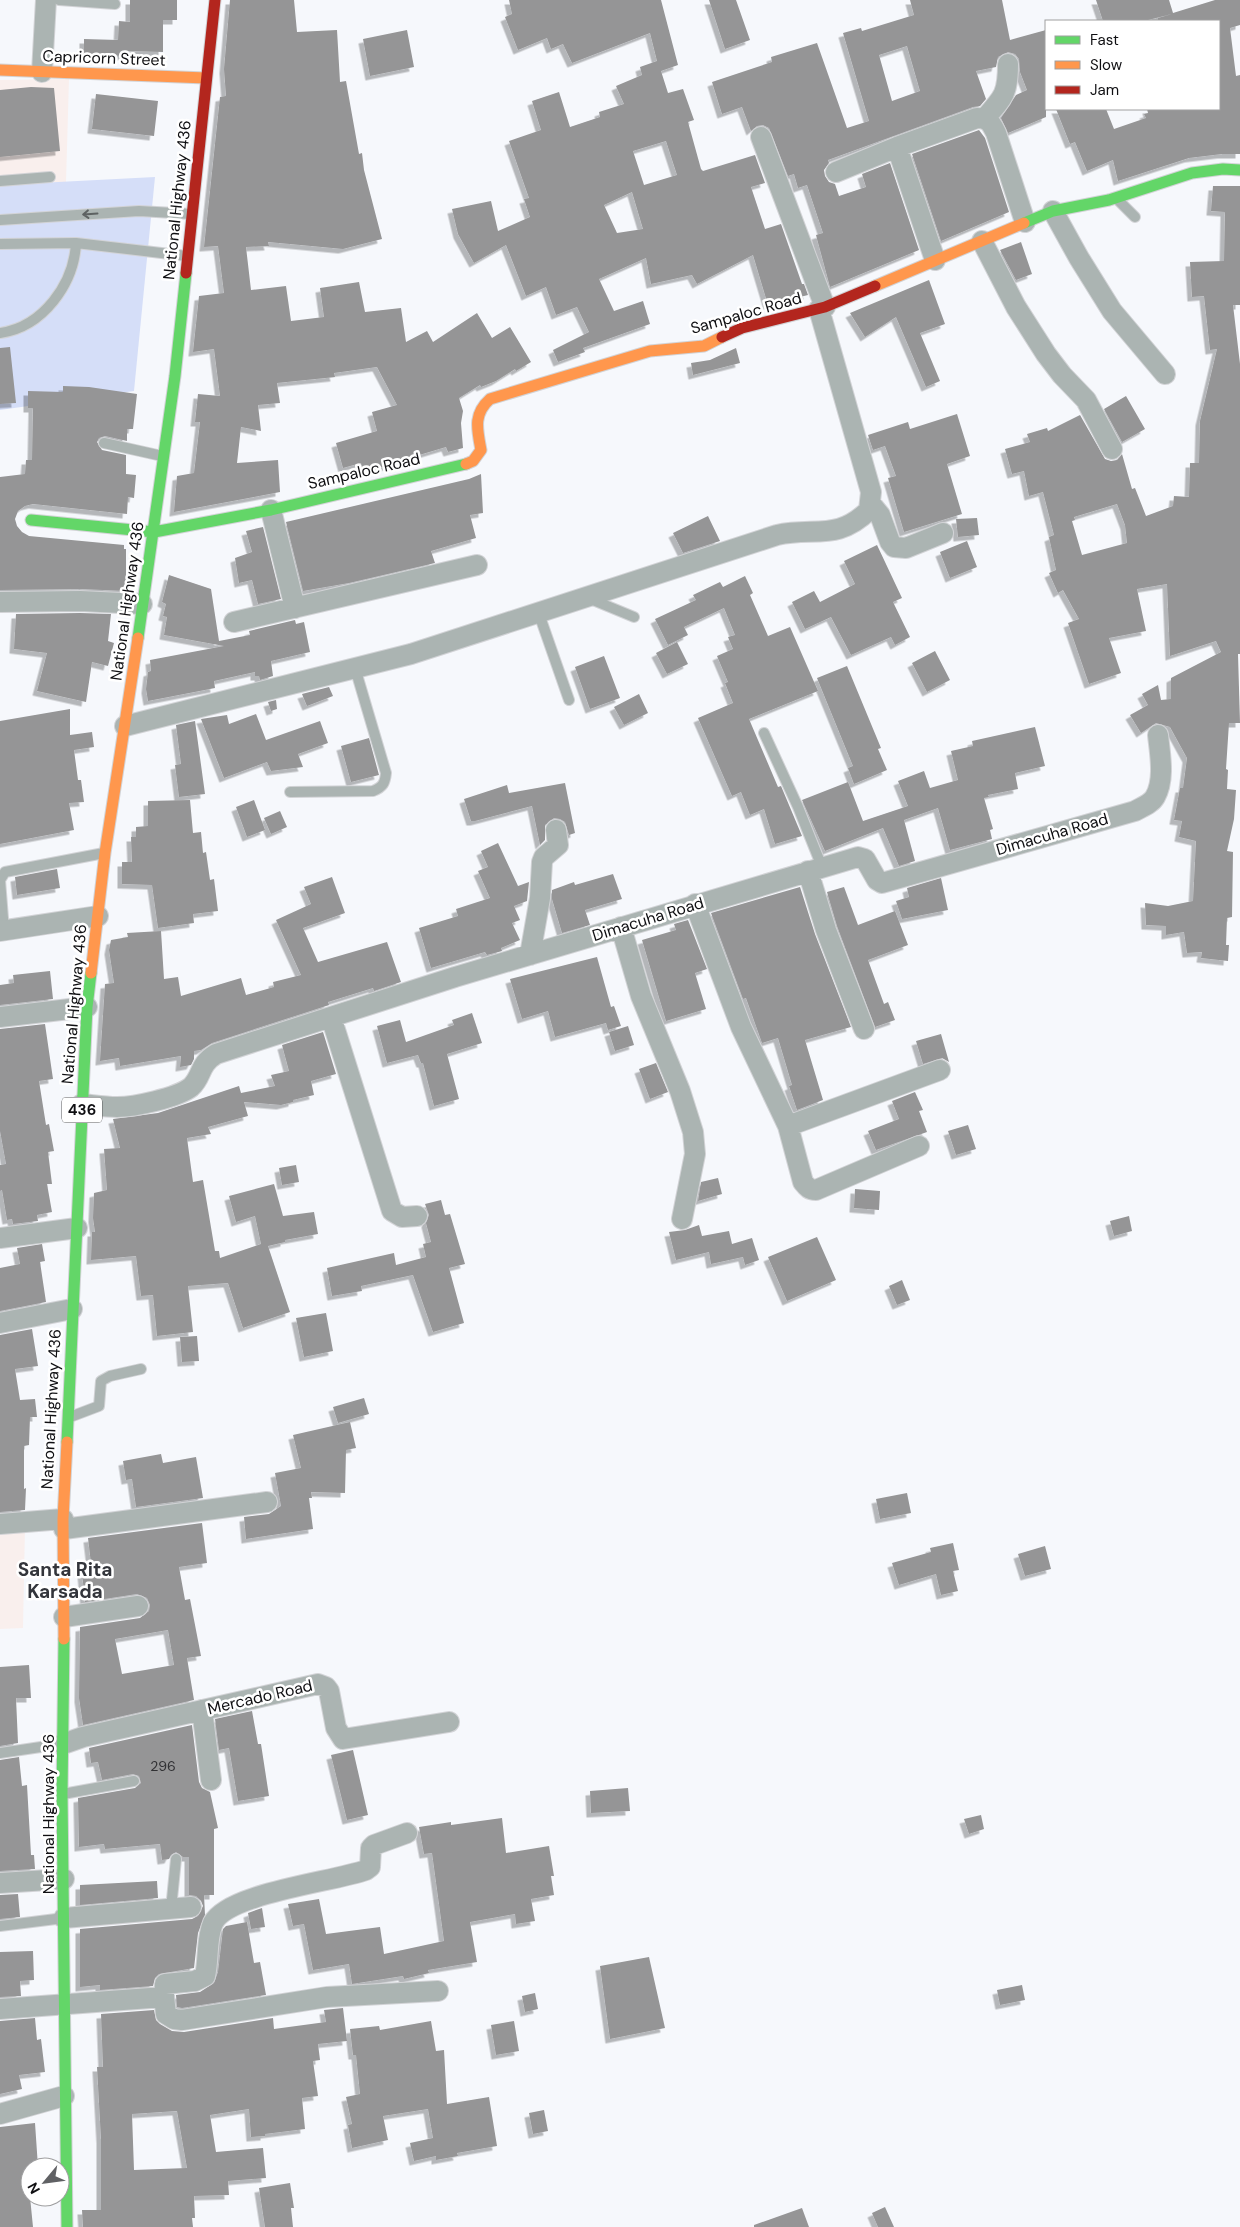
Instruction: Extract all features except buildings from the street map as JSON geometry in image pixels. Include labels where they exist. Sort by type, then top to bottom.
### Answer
[{"type":"main road","name":"National Highway 436","points":[[67,2227],[62,1794],[63,1524],[87,1007],[105,853],[154,532],[179,346],[215,0]]},
{"type":"main road","name":"Capricorn Street","points":[[0,70],[206,78]]},
{"type":"main road","name":"Sampaloc Road","points":[[31,520],[154,532],[270,510],[474,460],[481,450],[476,423],[477,414],[482,405],[490,399],[650,351],[704,346],[742,328],[822,308],[1053,211],[1116,199],[1203,169],[1240,170]]},
{"type":"street","points":[[42,72],[46,0]]},
{"type":"street","points":[[985,118],[1004,95],[1008,85],[1008,64]]},
{"type":"street","points":[[836,172],[896,147],[977,118],[985,118],[991,122],[996,133],[1025,222]]},
{"type":"street","points":[[125,726],[411,654],[539,614],[777,535],[791,532],[836,531],[862,518],[869,510],[871,492],[822,308],[761,137]]},
{"type":"street","points":[[896,147],[935,260]]},
{"type":"street","points":[[1053,211],[1078,258],[1112,311],[1165,374]]},
{"type":"street","points":[[982,241],[1016,307],[1046,354],[1062,375],[1086,400],[1112,449]]},
{"type":"street","points":[[871,504],[880,515],[890,542],[894,547],[906,548],[943,533]]},
{"type":"street","points":[[270,510],[295,608]]},
{"type":"street","points":[[234,622],[477,565]]},
{"type":"street","points":[[0,602],[80,601],[142,604]]},
{"type":"street","name":"Dimacuha Road","points":[[82,1104],[119,1107],[175,1095],[192,1086],[197,1080],[205,1061],[216,1054],[530,955],[815,869],[862,857],[865,859],[876,880],[882,883],[1135,811],[1154,798],[1158,788],[1161,767],[1158,735]]},
{"type":"street","points":[[530,955],[540,898],[542,862],[544,856],[558,845],[556,830]]},
{"type":"street","points":[[815,869],[826,930],[864,1029]]},
{"type":"street","points":[[696,904],[741,1028],[788,1126],[803,1182],[812,1190],[919,1146]]},
{"type":"street","points":[[2,931],[98,916]]},
{"type":"street","points":[[621,927],[641,996],[680,1091],[692,1132],[695,1154],[682,1219]]},
{"type":"street","points":[[0,1017],[87,1007]]},
{"type":"street","points":[[331,1017],[392,1210],[402,1217],[417,1216]]},
{"type":"street","points":[[788,1126],[940,1070]]},
{"type":"street","points":[[0,1238],[76,1228]]},
{"type":"street","points":[[0,1323],[72,1309]]},
{"type":"street","points":[[0,1524],[63,1524],[267,1502]]},
{"type":"street","points":[[64,1617],[138,1606]]},
{"type":"street","name":"Mercado Road","points":[[63,1744],[83,1737],[318,1684],[326,1687],[329,1691],[336,1728],[343,1739],[449,1722]]},
{"type":"street","points":[[202,1710],[211,1780]]},
{"type":"street","points":[[406,1833],[374,1845],[371,1848],[370,1867],[366,1870],[258,1897],[230,1906],[214,1921],[210,1932],[205,1976],[195,1981],[168,1982],[164,1986],[166,2014],[174,2020],[182,2020],[327,1997],[438,1991]]},
{"type":"street","points":[[0,1883],[64,1879]]},
{"type":"street","points":[[64,1918],[191,1907]]},
{"type":"street","points":[[0,2009],[164,1997]]},
{"type":"street","points":[[0,2114],[64,2096]]},
{"type":"lane","points":[[60,0],[115,4]]},
{"type":"lane","points":[[0,181],[50,177]]},
{"type":"lane","points":[[1116,199],[1135,217]]},
{"type":"lane","points":[[0,220],[138,211],[192,214]]},
{"type":"lane","points":[[0,333],[9,332],[38,316],[61,292],[75,261],[76,243]]},
{"type":"lane","points":[[0,244],[76,243],[188,256]]},
{"type":"lane","points":[[104,443],[163,456]]},
{"type":"lane","points":[[587,598],[634,617]]},
{"type":"lane","points":[[539,614],[569,700]]},
{"type":"lane","points":[[290,792],[373,790],[382,787],[386,782],[386,773],[355,668]]},
{"type":"lane","points":[[764,733],[815,869]]},
{"type":"lane","points":[[2,931],[0,880],[5,872],[105,853]]},
{"type":"lane","points":[[67,1418],[98,1408],[100,1404],[100,1384],[105,1378],[141,1368]]},
{"type":"lane","points":[[0,1753],[63,1744]]},
{"type":"lane","points":[[62,1794],[134,1781]]},
{"type":"lane","points":[[171,1909],[176,1859]]},
{"type":"lane","points":[[0,1926],[64,1918]]},
{"type":"shaded area","points":[[69,79],[66,182],[0,185],[0,80]]},
{"type":"shaded area","points":[[155,177],[134,391],[0,410],[0,185]]},
{"type":"shaded area","points":[[25,1527],[23,1628],[0,1629],[0,1528]]},
{"type":"traffic: fast","points":[[1024,223],[1053,211],[1109,200],[1192,173],[1223,169],[1240,170]]},
{"type":"traffic: fast","points":[[138,638],[175,376],[186,273]]},
{"type":"traffic: fast","points":[[31,520],[154,532],[271,510],[466,464]]},
{"type":"traffic: fast","points":[[67,1442],[87,1007],[91,973]]},
{"type":"traffic: fast","points":[[64,1639],[62,1794],[67,2227]]},
{"type":"traffic: slow","points":[[0,70],[206,78]]},
{"type":"traffic: slow","points":[[875,286],[1024,223]]},
{"type":"traffic: slow","points":[[466,464],[473,461],[481,450],[478,429],[479,416],[481,410],[490,399],[650,351],[704,346],[722,337]]},
{"type":"traffic: slow","points":[[91,973],[105,853],[138,638]]},
{"type":"traffic: slow","points":[[64,1639],[63,1519],[67,1442]]},
{"type":"traffic: jam","points":[[186,273],[215,0]]},
{"type":"traffic: jam","points":[[722,337],[742,328],[825,307],[875,286]]},
{"type":"district","name":"Santa Rita Karsada","points":[[65,1580]]}]
